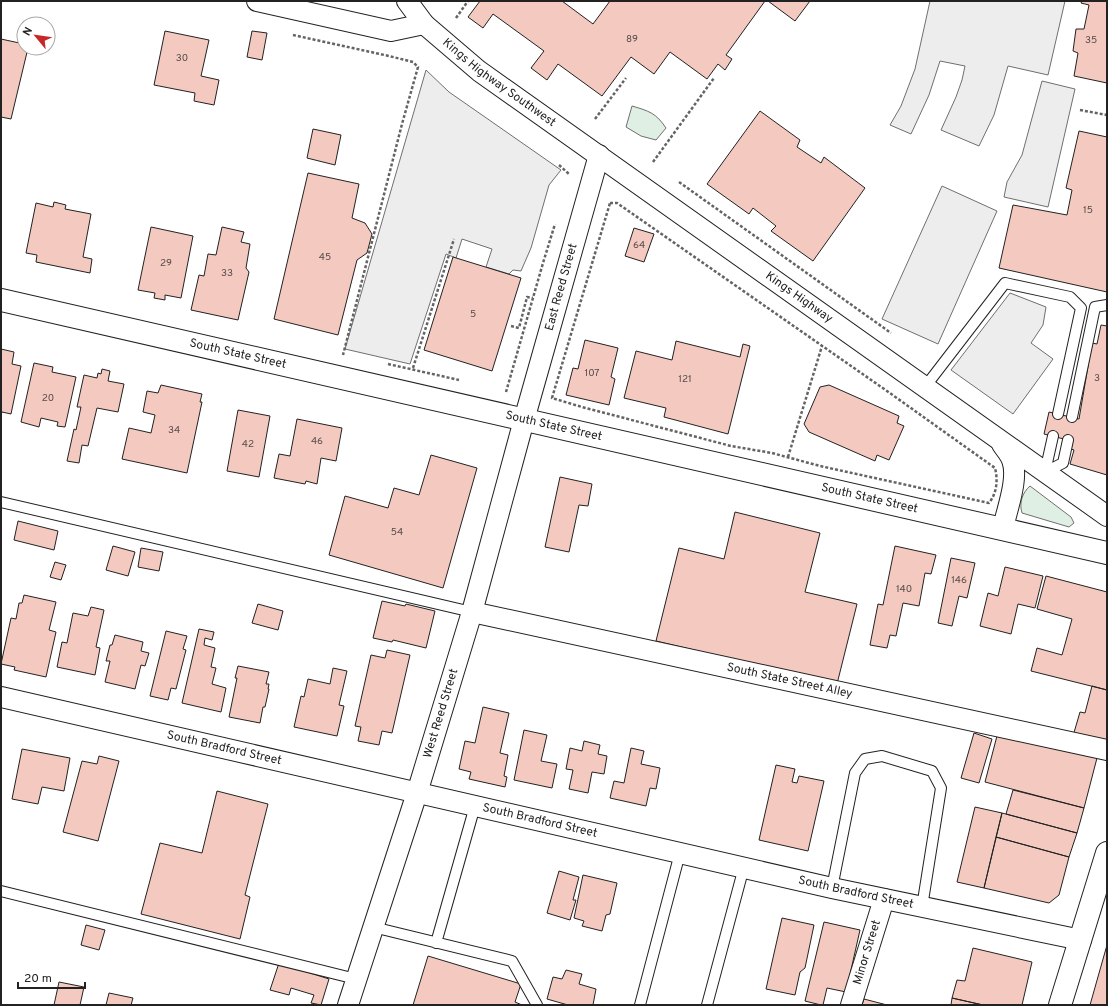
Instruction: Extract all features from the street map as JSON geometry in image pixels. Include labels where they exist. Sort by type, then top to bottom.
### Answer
[{"type":"main road","name":"South State Street","points":[[1,300],[1107,552]]},
{"type":"main road","points":[[1060,1005],[1107,853]]},
{"type":"street","points":[[257,1],[391,32],[424,24]]},
{"type":"street","name":"Kings Highway Southwest","points":[[407,1],[424,24],[480,71],[599,155]]},
{"type":"street","name":"Kings Highway","points":[[599,155],[1107,516]]},
{"type":"street","name":"East Reed Street","points":[[524,420],[599,155]]},
{"type":"street","name":"West Reed Street","points":[[348,1005],[417,793],[472,612],[524,420]]},
{"type":"street","name":"Kings Highway","points":[[1000,440],[1012,458],[1014,467],[1014,478],[1003,528]]},
{"type":"street","name":"South State Street Alley","points":[[472,612],[1107,750]]},
{"type":"street","name":"South Bradford Street","points":[[1,697],[832,888],[1081,940]]},
{"type":"street","name":"Minor Street","points":[[851,1005],[884,899]]},
{"type":"lane","points":[[925,387],[1005,283],[1070,297],[1080,308],[1058,414]]},
{"type":"lane","points":[[1072,417],[1095,307],[1107,305]]},
{"type":"lane","points":[[1045,472],[1053,436]]},
{"type":"lane","points":[[1045,472],[1063,463],[1068,440]]},
{"type":"lane","points":[[1,502],[472,612]]},
{"type":"lane","points":[[832,888],[855,773],[865,759],[882,756],[932,771],[940,788],[922,907]]},
{"type":"lane","points":[[436,943],[475,806]]},
{"type":"lane","points":[[640,1005],[680,853]]},
{"type":"lane","points":[[707,1005],[744,867]]},
{"type":"lane","points":[[1,891],[356,979]]},
{"type":"lane","points":[[373,927],[512,961],[537,1005]]},
{"type":"path","points":[[456,18],[468,1]]},
{"type":"path","points":[[293,35],[389,56],[412,62],[418,67],[343,355]]},
{"type":"path","points":[[595,119],[626,78]]},
{"type":"path","points":[[653,162],[714,78]]},
{"type":"path","points":[[1080,110],[1107,115]]},
{"type":"path","points":[[559,165],[569,174],[570,179]]},
{"type":"path","points":[[679,182],[891,333]]},
{"type":"path","points":[[610,203],[617,203],[822,346],[995,468],[997,478],[993,498],[989,503],[788,458],[772,453],[731,446],[552,398],[610,203]]},
{"type":"path","points":[[499,390],[506,393],[532,298],[556,221]]},
{"type":"path","points":[[413,368],[454,239]]},
{"type":"path","points":[[511,326],[519,328],[527,297],[532,298]]},
{"type":"path","points":[[788,458],[822,346]]},
{"type":"path","points":[[382,362],[413,368],[463,381]]},
{"type":"green space","points":[[632,106],[652,113],[666,128],[656,140],[641,136],[626,127]]},
{"type":"green space","points":[[1030,486],[1071,517],[1074,523],[1069,527],[1022,513],[1022,498]]},
{"type":"shaded area","points":[[930,1],[1065,1],[1048,75],[1008,66],[994,115],[979,146],[941,130],[956,97],[965,66],[940,61],[929,95],[911,134],[890,125],[901,106],[915,69]]},
{"type":"shaded area","points":[[426,70],[449,92],[561,170],[549,185],[531,248],[521,271],[513,270],[509,274],[486,267],[492,249],[462,239],[456,258],[446,254],[410,364],[345,349]]},
{"type":"shaded area","points":[[1042,81],[1075,89],[1048,207],[1004,197],[1007,182],[1022,155]]},
{"type":"shaded area","points":[[942,186],[997,211],[938,344],[882,319]]},
{"type":"shaded area","points":[[1010,293],[1046,307],[1043,325],[1031,343],[1053,359],[1013,414],[951,370]]},
{"type":"building","points":[[480,1],[562,1],[593,24],[610,1],[765,1],[726,55],[732,59],[725,70],[718,64],[707,79],[670,52],[654,74],[631,57],[602,96],[558,64],[547,80],[531,68],[544,51],[493,14],[483,28],[468,17]]},
{"type":"building","points":[[768,1],[810,1],[795,21]]},
{"type":"building","points":[[1082,1],[1107,1],[1107,83],[1074,76],[1078,53],[1073,51],[1076,29],[1084,29],[1089,5],[1081,3]]},
{"type":"building","points":[[165,31],[209,40],[201,76],[219,80],[214,105],[194,101],[195,93],[154,85]]},
{"type":"building","points":[[252,31],[267,33],[262,60],[247,57]]},
{"type":"building","points":[[1,39],[16,42],[16,56],[26,56],[11,119],[1,117]]},
{"type":"building","points":[[760,111],[800,140],[797,147],[821,163],[824,157],[865,188],[813,261],[771,231],[776,226],[753,208],[749,214],[707,184]]},
{"type":"building","points":[[313,129],[341,135],[335,165],[307,158]]},
{"type":"building","points":[[1079,131],[1107,137],[1107,292],[999,268],[1013,205],[1067,215],[1072,190],[1066,188]]},
{"type":"building","points":[[308,173],[359,184],[352,218],[365,223],[372,234],[367,253],[357,260],[338,335],[274,319]]},
{"type":"building","points":[[54,202],[66,205],[65,209],[91,214],[83,257],[92,259],[90,273],[36,262],[37,255],[26,253],[36,203],[53,207]]},
{"type":"building","points":[[151,227],[193,236],[181,298],[165,295],[165,300],[154,298],[155,293],[138,290]]},
{"type":"building","points":[[222,227],[244,232],[241,242],[250,244],[246,268],[249,272],[238,320],[191,310],[199,275],[204,276],[208,254],[216,255]]},
{"type":"building","points":[[634,228],[654,234],[644,262],[625,256]]},
{"type":"building","points":[[453,257],[521,278],[492,371],[424,350]]},
{"type":"building","points":[[1101,325],[1107,326],[1107,475],[1070,464],[1074,450],[1071,449],[1068,440],[1044,434],[1049,412],[1079,419],[1092,343],[1097,344]]},
{"type":"building","points":[[585,340],[618,348],[611,377],[615,379],[609,405],[566,395],[573,368],[578,369]]},
{"type":"building","points":[[676,341],[740,357],[743,344],[750,346],[728,434],[664,417],[666,408],[624,398],[636,351],[672,360]]},
{"type":"building","points":[[1,349],[14,352],[12,364],[21,366],[11,414],[2,412],[1,415]]},
{"type":"building","points":[[34,363],[53,367],[52,372],[76,377],[65,427],[57,426],[58,422],[41,418],[39,427],[21,422]]},
{"type":"building","points":[[102,369],[110,371],[108,381],[124,384],[118,412],[97,408],[88,446],[82,445],[79,463],[67,461],[74,429],[76,430],[81,407],[77,407],[84,375],[97,378],[98,373],[101,374]]},
{"type":"building","points":[[161,385],[202,394],[200,402],[202,402],[187,473],[122,459],[129,428],[151,433],[155,415],[143,412],[147,391],[158,393]]},
{"type":"building","points":[[829,385],[899,416],[897,423],[904,426],[889,460],[877,455],[875,461],[809,432],[804,424],[820,387]]},
{"type":"building","points":[[238,410],[270,416],[259,477],[227,471]]},
{"type":"building","points":[[297,419],[342,428],[336,461],[321,458],[317,484],[306,481],[305,484],[274,478],[279,454],[290,456]]},
{"type":"building","points":[[431,455],[477,468],[443,588],[329,555],[345,496],[388,508],[394,488],[419,495]]},
{"type":"building","points":[[560,477],[592,484],[588,506],[579,505],[569,552],[545,547]]},
{"type":"building","points":[[735,512],[820,533],[805,592],[857,604],[837,684],[656,641],[679,548],[724,559]]},
{"type":"building","points":[[18,521],[58,531],[54,550],[14,540]]},
{"type":"building","points":[[113,546],[135,552],[128,576],[106,570]]},
{"type":"building","points":[[895,546],[936,555],[931,574],[925,573],[919,606],[903,603],[896,636],[890,635],[887,648],[870,645],[878,604],[883,605]]},
{"type":"building","points":[[141,548],[163,552],[159,571],[138,567]]},
{"type":"building","points":[[951,558],[975,563],[967,598],[959,596],[952,626],[938,623]]},
{"type":"building","points":[[55,562],[66,565],[61,580],[50,577]]},
{"type":"building","points":[[1005,567],[1043,576],[1035,608],[1018,604],[1011,634],[980,626],[988,593],[998,596]]},
{"type":"building","points":[[1046,576],[1107,592],[1107,690],[1031,671],[1037,648],[1062,655],[1072,619],[1037,609]]},
{"type":"building","points":[[24,595],[56,602],[49,630],[56,632],[46,677],[14,670],[15,667],[1,664],[11,618],[16,619],[19,603],[22,603]]},
{"type":"building","points":[[382,601],[405,606],[406,604],[435,611],[426,648],[393,640],[392,642],[373,638]]},
{"type":"building","points":[[258,604],[283,611],[278,630],[252,623]]},
{"type":"building","points":[[91,607],[104,610],[96,647],[100,648],[95,675],[57,667],[62,642],[67,643],[73,613],[88,616]]},
{"type":"building","points":[[199,629],[214,632],[212,640],[205,638],[204,645],[215,648],[211,667],[216,668],[212,684],[226,688],[221,712],[182,703]]},
{"type":"building","points":[[166,631],[187,636],[183,649],[186,650],[176,689],[171,688],[168,700],[150,696]]},
{"type":"building","points":[[115,635],[143,642],[141,651],[149,653],[145,666],[141,665],[135,689],[105,682],[110,661],[106,661],[110,645],[112,645]]},
{"type":"building","points":[[387,650],[410,655],[392,733],[382,731],[379,745],[358,741],[361,727],[355,726],[371,655],[385,658]]},
{"type":"building","points":[[238,666],[269,672],[266,684],[269,684],[269,689],[260,723],[229,717]]},
{"type":"building","points":[[333,668],[347,671],[339,705],[344,706],[337,736],[294,727],[301,696],[304,697],[308,679],[330,684]]},
{"type":"building","points":[[1092,686],[1107,690],[1107,737],[1105,745],[1073,736],[1080,712],[1085,713]]},
{"type":"building","points":[[483,707],[509,713],[500,753],[508,755],[504,776],[507,777],[505,787],[469,779],[471,772],[459,769],[465,741],[475,743]]},
{"type":"building","points":[[524,730],[547,735],[541,761],[557,764],[552,788],[514,780]]},
{"type":"building","points":[[998,732],[1097,758],[1084,808],[985,782]]},
{"type":"building","points":[[974,733],[992,739],[979,783],[961,778]]},
{"type":"building","points":[[584,741],[600,745],[598,754],[607,756],[604,774],[592,772],[588,793],[569,789],[573,770],[566,769],[570,748],[582,751]]},
{"type":"building","points":[[631,748],[644,751],[641,764],[660,768],[656,789],[650,788],[646,806],[610,798],[614,781],[624,783]]},
{"type":"building","points":[[22,749],[70,758],[64,791],[42,787],[38,804],[12,799]]},
{"type":"building","points":[[99,756],[119,761],[98,841],[63,832],[82,761],[97,764]]},
{"type":"building","points":[[776,765],[795,769],[792,782],[797,783],[799,776],[824,781],[808,851],[759,840]]},
{"type":"building","points":[[1013,790],[1084,808],[1077,833],[1006,814]]},
{"type":"building","points":[[217,791],[268,804],[245,895],[250,897],[240,939],[141,914],[160,843],[202,853]]},
{"type":"building","points":[[975,807],[1002,813],[984,888],[957,882]]},
{"type":"building","points":[[1002,813],[1077,833],[1069,857],[996,837]]},
{"type":"building","points":[[996,837],[1069,857],[1059,895],[1049,903],[984,888]]},
{"type":"building","points":[[559,871],[579,877],[573,900],[576,900],[570,920],[547,913]]},
{"type":"building","points":[[583,875],[617,883],[610,914],[606,915],[602,931],[582,926],[584,921],[574,918]]},
{"type":"building","points":[[782,918],[814,925],[805,968],[800,972],[795,995],[766,989]]},
{"type":"building","points":[[824,922],[860,930],[846,992],[827,988],[823,1005],[821,1005],[805,1001]]},
{"type":"building","points":[[86,925],[105,930],[99,950],[81,945]]},
{"type":"building","points":[[1107,945],[1107,1005],[1090,1005]]},
{"type":"building","points":[[973,948],[1032,962],[1022,1005],[983,1005],[952,998],[957,980],[965,981]]},
{"type":"building","points":[[428,956],[521,984],[515,1002],[522,1005],[413,1005]]},
{"type":"building","points":[[279,963],[329,979],[321,1005],[311,1003],[314,995],[291,988],[289,995],[270,990]]},
{"type":"building","points":[[566,970],[582,974],[579,984],[596,989],[593,1005],[568,1005],[547,999],[553,977],[562,979]]},
{"type":"building","points":[[59,982],[84,987],[80,1005],[54,1005]]},
{"type":"building","points":[[109,993],[133,998],[131,1005],[106,1005]]},
{"type":"building","points":[[952,998],[983,1005],[951,1005]]},
{"type":"building","points":[[864,999],[887,1005],[862,1005]]}]
